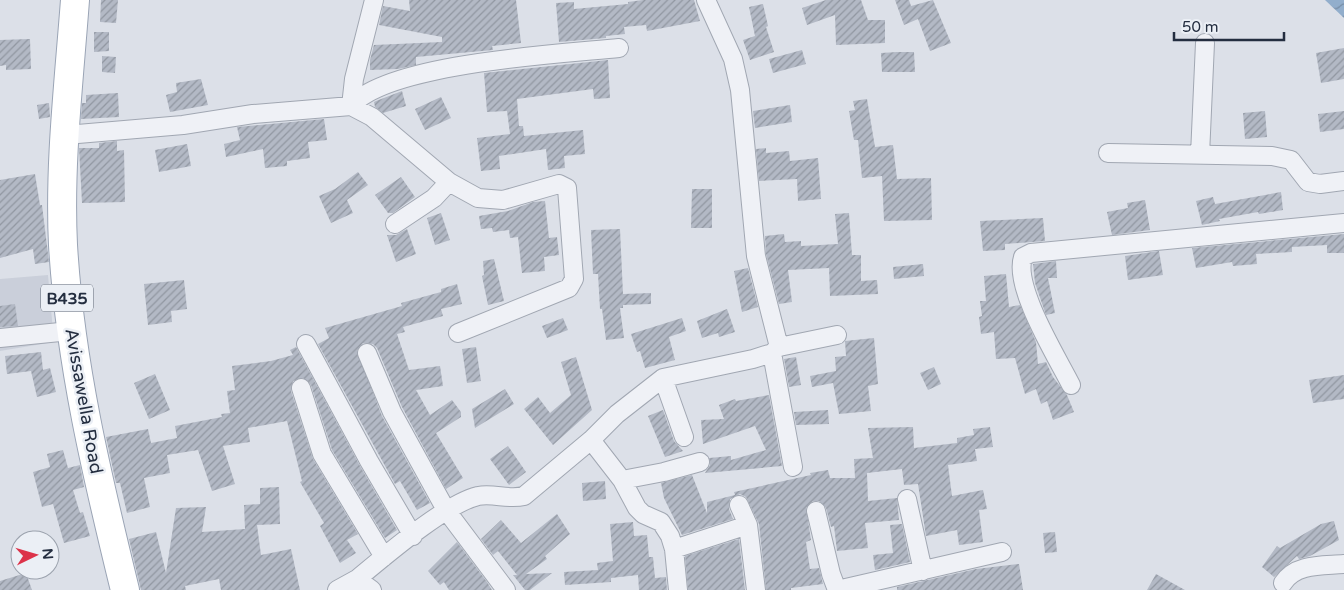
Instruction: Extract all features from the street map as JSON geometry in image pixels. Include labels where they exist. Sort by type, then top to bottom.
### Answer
[{"type":"main road","name":"Avissawella Road","points":[[74,0],[62,192],[70,331],[95,470],[125,590]]},
{"type":"street","points":[[351,106],[356,70],[374,0]]},
{"type":"street","points":[[706,0],[733,59],[740,90],[756,256],[776,350],[793,467]]},
{"type":"street","points":[[1200,155],[1205,43]]},
{"type":"street","points":[[351,106],[359,97],[383,86],[452,67],[507,59],[619,48]]},
{"type":"street","points":[[66,135],[184,125],[253,114],[351,106],[372,118],[449,182],[478,198],[503,200],[558,184],[567,188],[574,279],[569,288],[458,333]]},
{"type":"street","points":[[1108,153],[1272,156],[1292,160],[1308,182],[1320,184],[1344,181]]},
{"type":"street","points":[[395,224],[434,198],[449,182]]},
{"type":"street","points":[[1071,385],[1029,303],[1020,266],[1023,257],[1031,253],[1104,245],[1344,223]]},
{"type":"street","points":[[0,338],[70,331]]},
{"type":"street","points":[[337,590],[357,579],[446,510],[476,496],[490,494],[513,498],[524,496],[591,440],[617,414],[663,378],[837,336]]},
{"type":"street","points":[[306,344],[413,536]]},
{"type":"street","points":[[367,353],[392,412],[446,510],[506,590]]},
{"type":"street","points":[[663,378],[684,437]]},
{"type":"street","points":[[301,388],[322,454],[384,557]]},
{"type":"street","points":[[591,440],[622,480],[637,508],[643,514],[661,522],[670,536],[674,548],[678,590]]},
{"type":"street","points":[[622,480],[664,472],[700,462]]},
{"type":"street","points":[[907,499],[922,571]]},
{"type":"street","points":[[739,505],[748,525],[756,590]]},
{"type":"street","points":[[816,511],[830,574],[837,590],[887,585],[922,571],[1002,552]]},
{"type":"street","points":[[674,548],[748,525]]},
{"type":"street","points":[[1283,583],[1293,571],[1302,568],[1344,564]]},
{"type":"street","points":[[357,579],[372,590]]},
{"type":"shaded area","points":[[48,275],[54,342],[0,351],[0,279]]},
{"type":"water","points":[[1325,0],[1344,0],[1344,18]]},
{"type":"building","points":[[101,0],[118,0],[116,23],[100,22]]},
{"type":"building","points":[[409,0],[516,0],[521,43],[492,46],[493,50],[416,57],[416,65],[398,69],[370,70],[370,60],[374,45],[442,42],[442,37],[379,25],[383,6],[410,11]]},
{"type":"building","points":[[643,0],[694,0],[700,21],[647,31],[646,25],[624,27],[625,34],[606,36],[606,38],[559,42],[556,3],[574,2],[574,9],[628,4],[628,2]]},
{"type":"building","points":[[826,0],[861,0],[868,20],[885,20],[885,43],[836,45],[835,15],[807,25],[802,8]]},
{"type":"building","points":[[895,0],[909,0],[911,6],[933,0],[951,43],[930,51],[918,19],[904,25]]},
{"type":"building","points":[[763,4],[768,26],[766,27],[774,52],[750,60],[743,40],[755,36],[749,7]]},
{"type":"building","points":[[94,32],[109,32],[109,51],[94,52]]},
{"type":"building","points":[[30,39],[31,69],[6,70],[6,65],[0,66],[0,40]]},
{"type":"building","points":[[1344,48],[1344,79],[1321,83],[1316,53]]},
{"type":"building","points":[[802,50],[806,64],[773,73],[769,59]]},
{"type":"building","points":[[914,52],[915,72],[882,72],[881,53]]},
{"type":"building","points":[[102,56],[116,57],[115,73],[102,72]]},
{"type":"building","points":[[608,60],[610,98],[594,99],[593,89],[517,99],[519,126],[523,126],[524,136],[583,130],[585,154],[564,156],[565,168],[548,170],[546,149],[499,156],[500,169],[481,171],[477,138],[510,134],[507,111],[487,112],[484,73]]},
{"type":"building","points":[[201,79],[208,105],[170,112],[166,95],[177,92],[176,83]]},
{"type":"building","points":[[402,91],[406,106],[383,113],[375,107],[374,102]]},
{"type":"building","points":[[118,93],[119,117],[81,119],[82,103],[86,103],[86,95]]},
{"type":"building","points":[[441,97],[451,118],[425,130],[415,109]]},
{"type":"building","points":[[867,99],[875,147],[893,145],[897,179],[931,178],[932,220],[884,221],[882,176],[862,178],[858,140],[854,140],[849,111],[855,110],[853,101]]},
{"type":"building","points":[[49,103],[50,117],[39,119],[37,105]]},
{"type":"building","points":[[790,105],[792,122],[755,128],[753,111]]},
{"type":"building","points":[[1265,111],[1267,137],[1245,139],[1243,113]]},
{"type":"building","points":[[1344,111],[1344,129],[1320,132],[1318,114]]},
{"type":"building","points":[[324,119],[327,140],[308,142],[310,158],[287,161],[287,166],[265,168],[263,149],[226,157],[224,144],[240,140],[237,127]]},
{"type":"building","points":[[117,141],[117,151],[124,150],[125,202],[82,203],[79,148],[99,148],[99,143]]},
{"type":"building","points":[[187,144],[191,166],[159,172],[155,150]]},
{"type":"building","points":[[766,148],[766,153],[789,151],[790,161],[818,158],[821,199],[798,201],[797,179],[759,181],[756,149]]},
{"type":"building","points":[[358,172],[368,185],[347,200],[353,213],[331,223],[319,196],[335,189]]},
{"type":"building","points":[[35,174],[40,205],[42,205],[49,262],[35,264],[33,249],[0,258],[0,180]]},
{"type":"building","points":[[401,177],[415,197],[393,213],[388,213],[375,195]]},
{"type":"building","points":[[692,189],[712,189],[712,228],[691,228]]},
{"type":"building","points":[[1281,192],[1283,210],[1259,214],[1258,212],[1219,219],[1220,221],[1202,225],[1196,201],[1213,197],[1215,204]]},
{"type":"building","points":[[1145,200],[1150,230],[1112,235],[1107,212],[1128,208],[1127,203]]},
{"type":"building","points":[[545,201],[549,238],[557,237],[559,255],[544,257],[545,271],[522,273],[518,237],[510,238],[509,230],[493,232],[492,228],[481,229],[479,216],[508,211],[533,202]]},
{"type":"building","points":[[441,213],[450,240],[435,245],[427,218]]},
{"type":"building","points":[[849,213],[852,255],[861,255],[861,281],[877,280],[878,294],[830,296],[829,268],[788,270],[792,302],[779,304],[766,254],[765,236],[784,234],[785,242],[801,241],[801,246],[838,244],[835,214]]},
{"type":"building","points":[[1043,218],[1045,241],[1005,244],[1005,250],[983,251],[980,221]]},
{"type":"building","points":[[407,229],[416,254],[396,262],[387,235],[396,235]]},
{"type":"building","points":[[620,229],[623,294],[651,293],[651,304],[623,305],[623,308],[620,308],[624,338],[606,340],[602,309],[600,309],[598,274],[593,274],[591,230]]},
{"type":"building","points":[[1344,234],[1344,253],[1327,253],[1327,245],[1292,247],[1292,252],[1256,254],[1257,264],[1233,266],[1232,262],[1196,268],[1192,248]]},
{"type":"building","points":[[1159,251],[1163,275],[1128,280],[1125,256]]},
{"type":"building","points":[[494,259],[504,301],[488,305],[482,276],[484,275],[483,261]]},
{"type":"building","points":[[1056,261],[1057,278],[1048,278],[1055,313],[1046,315],[1035,283],[1033,264]]},
{"type":"building","points":[[923,264],[924,276],[894,279],[893,267]]},
{"type":"building","points":[[748,268],[758,307],[742,312],[734,271]]},
{"type":"building","points":[[1006,274],[1009,307],[1020,305],[1036,342],[1038,364],[1046,362],[1053,377],[1067,395],[1074,412],[1053,420],[1047,401],[1041,404],[1036,389],[1025,394],[1015,358],[996,359],[994,332],[981,334],[979,317],[982,316],[980,301],[986,301],[984,276]]},
{"type":"building","points":[[184,280],[187,309],[171,311],[172,322],[148,325],[144,284]]},
{"type":"building","points":[[457,284],[462,304],[441,309],[443,316],[403,327],[405,332],[397,334],[409,370],[440,366],[443,386],[416,390],[430,415],[452,400],[461,412],[461,417],[436,433],[463,478],[446,489],[402,407],[377,348],[373,344],[363,343],[357,351],[382,416],[430,503],[417,510],[400,481],[395,484],[318,344],[329,338],[325,328],[402,306],[401,303],[441,292],[441,289]]},
{"type":"building","points":[[15,304],[18,326],[0,327],[0,306]]},
{"type":"building","points":[[727,309],[735,332],[719,337],[718,333],[702,338],[697,321]]},
{"type":"building","points":[[563,318],[568,330],[547,338],[542,326]]},
{"type":"building","points":[[682,318],[686,331],[669,337],[675,360],[645,368],[640,351],[637,352],[631,334]]},
{"type":"building","points":[[874,338],[878,384],[868,386],[871,411],[839,414],[833,383],[812,387],[810,376],[836,371],[835,357],[846,356],[845,341]]},
{"type":"building","points":[[296,347],[397,530],[385,538],[332,450],[311,385],[303,378],[293,381],[291,391],[313,459],[358,534],[347,540],[356,553],[340,563],[320,526],[324,523],[300,482],[302,481],[287,421],[248,428],[250,442],[223,446],[235,484],[212,491],[198,450],[167,455],[170,473],[144,478],[150,507],[127,513],[120,483],[116,483],[106,437],[148,429],[151,443],[177,438],[175,426],[222,417],[221,414],[230,413],[227,391],[235,390],[232,366],[271,361],[293,355],[290,350]]},
{"type":"building","points":[[476,347],[481,381],[467,383],[462,349]]},
{"type":"building","points":[[41,352],[43,370],[50,368],[56,392],[37,397],[31,371],[7,374],[5,356]]},
{"type":"building","points":[[576,357],[592,410],[553,445],[524,409],[538,397],[550,413],[571,395],[561,362]]},
{"type":"building","points":[[796,357],[801,385],[789,387],[784,359]]},
{"type":"building","points":[[934,367],[941,384],[928,390],[920,373]]},
{"type":"building","points":[[155,374],[170,410],[149,419],[134,383]]},
{"type":"building","points":[[1344,375],[1344,399],[1313,403],[1309,380]]},
{"type":"building","points":[[505,389],[514,404],[475,428],[472,409]]},
{"type":"building","points":[[769,395],[782,466],[705,473],[710,465],[709,458],[731,456],[731,460],[766,450],[755,426],[703,444],[701,420],[724,419],[719,405],[735,399],[736,401]]},
{"type":"building","points":[[663,410],[674,441],[683,451],[665,457],[648,416]]},
{"type":"building","points":[[828,410],[829,424],[796,425],[794,412]]},
{"type":"building","points":[[913,427],[914,448],[957,443],[957,438],[974,435],[973,429],[990,427],[993,447],[975,449],[977,461],[948,465],[952,496],[983,490],[987,509],[979,510],[983,542],[959,545],[957,530],[926,536],[918,484],[904,485],[902,469],[867,473],[868,501],[897,498],[899,520],[865,523],[868,548],[837,551],[834,526],[831,527],[826,508],[819,501],[813,501],[806,508],[811,540],[806,542],[810,569],[819,568],[823,584],[791,588],[791,590],[766,590],[759,524],[746,497],[740,494],[730,499],[729,509],[733,519],[682,535],[664,498],[661,483],[692,475],[707,513],[707,502],[735,495],[734,492],[811,475],[810,473],[828,470],[830,478],[855,478],[854,459],[873,458],[868,428]]},
{"type":"building","points":[[508,446],[526,472],[509,485],[490,459]]},
{"type":"building","points":[[63,450],[68,468],[80,465],[84,487],[73,490],[80,513],[83,512],[90,536],[64,543],[53,504],[42,507],[33,472],[50,467],[47,454]]},
{"type":"building","points":[[605,481],[606,499],[583,501],[582,483]]},
{"type":"building","points":[[279,487],[280,524],[257,525],[261,555],[291,549],[300,590],[221,590],[219,579],[185,586],[186,590],[141,590],[129,539],[156,532],[166,573],[176,508],[206,507],[202,532],[245,529],[244,505],[260,504],[260,488]]},
{"type":"building","points":[[557,514],[570,534],[545,556],[547,559],[526,574],[552,573],[530,590],[525,590],[513,575],[517,575],[498,551],[493,555],[481,539],[501,520],[521,543]]},
{"type":"building","points":[[1334,521],[1339,540],[1310,556],[1299,559],[1297,556],[1274,577],[1262,567],[1277,546],[1280,548],[1321,524]]},
{"type":"building","points":[[633,522],[634,536],[647,535],[649,557],[653,557],[655,578],[666,577],[667,590],[639,590],[638,575],[611,578],[611,582],[565,585],[564,572],[598,570],[597,563],[613,561],[610,524]]},
{"type":"building","points":[[902,524],[910,562],[875,570],[873,555],[893,553],[890,525]]},
{"type":"building","points":[[1055,532],[1057,552],[1045,553],[1043,533]]},
{"type":"building","points":[[739,539],[745,590],[688,590],[685,556]]},
{"type":"building","points":[[457,542],[492,590],[449,590],[444,582],[440,585],[428,571]]},
{"type":"building","points":[[1019,564],[1023,590],[897,590],[897,587],[976,569]]},
{"type":"building","points":[[1156,574],[1185,590],[1147,590]]},
{"type":"building","points":[[10,578],[10,580],[28,580],[32,590],[0,590],[0,581]]}]
